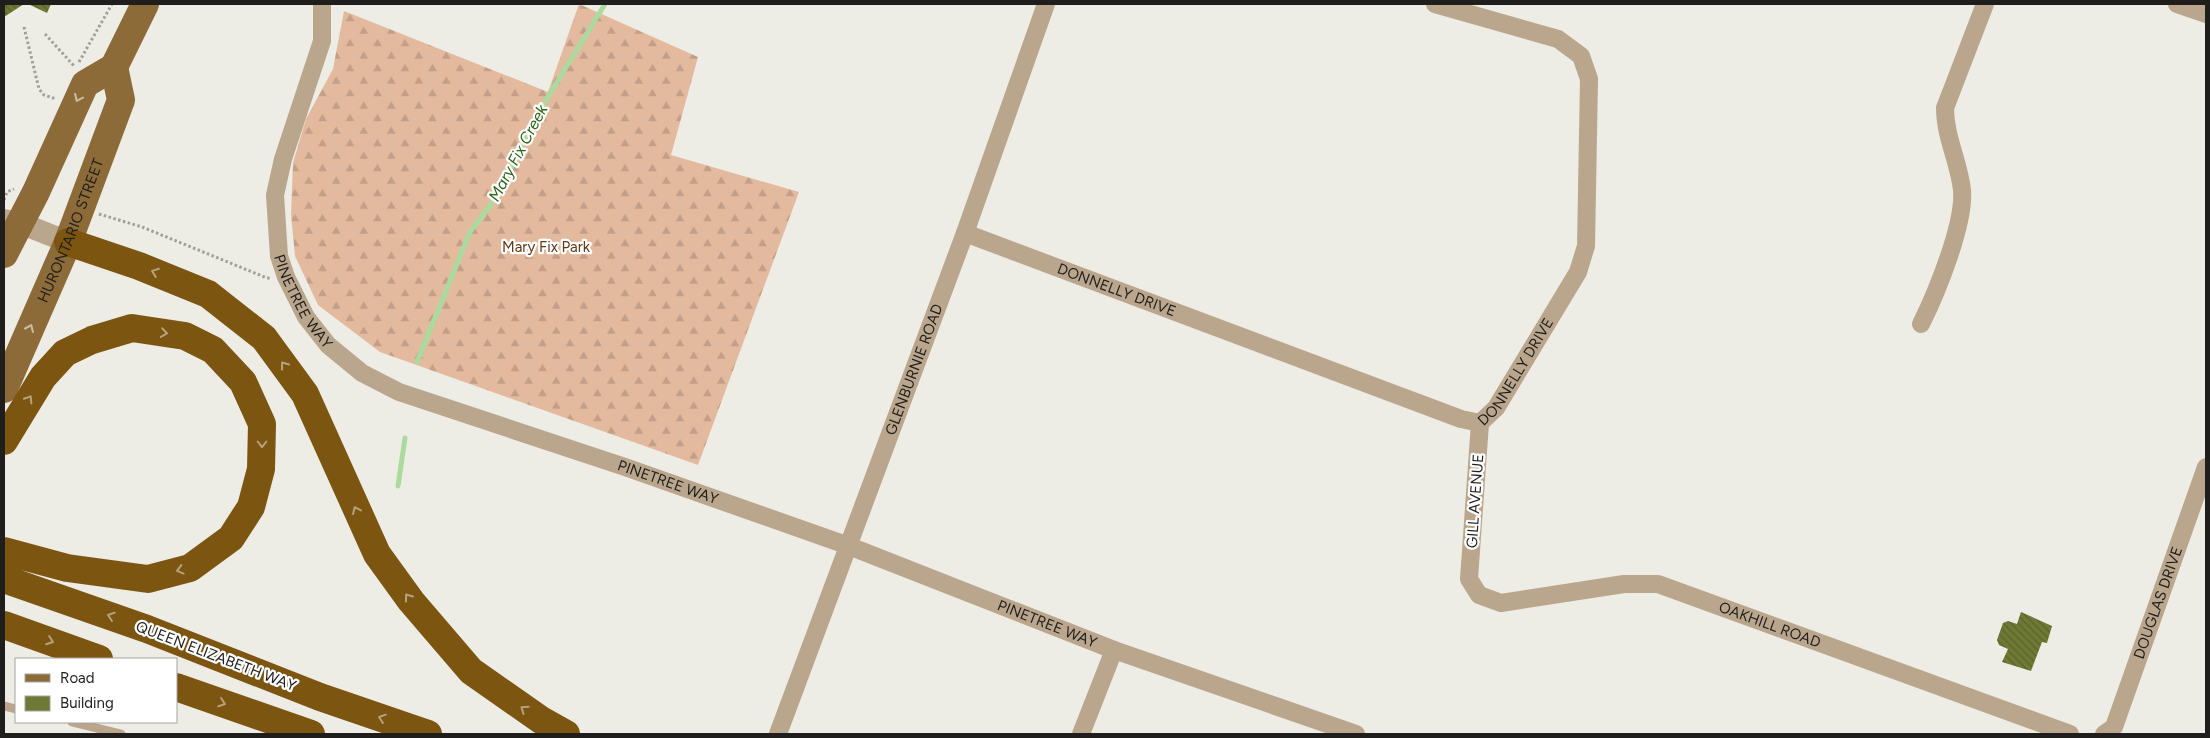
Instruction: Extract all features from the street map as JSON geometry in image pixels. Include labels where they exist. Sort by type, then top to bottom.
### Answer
[{"type":"highway","points":[[68,242],[139,266],[208,294],[264,338],[305,394],[377,554],[411,601],[471,671],[541,720],[566,734]]},
{"type":"highway","points":[[4,441],[43,376],[65,353],[92,340],[132,328],[185,336],[213,350],[243,382],[262,424],[262,469],[251,507],[231,538],[190,568],[148,579],[67,568],[4,551]]},
{"type":"highway","name":"QUEEN ELIZABETH WAY","points":[[4,579],[147,629],[320,697],[428,734]]},
{"type":"highway","points":[[4,625],[96,658]]},
{"type":"highway","points":[[178,688],[311,734]]},
{"type":"main road","points":[[4,254],[12,221],[85,84],[114,67],[145,4]]},
{"type":"main road","name":"HURONTARIO STREET","points":[[4,389],[68,242],[121,100],[114,67]]},
{"type":"street","name":"PINETREE WAY","points":[[322,4],[322,41],[283,159],[275,195],[279,256],[286,277],[306,317],[328,346],[362,373],[399,392],[625,467],[849,546],[1114,650],[1324,729],[1356,734]]},
{"type":"street","name":"GLENBURNIE ROAD","points":[[778,734],[965,233],[1046,4]]},
{"type":"street","name":"DONNELLY DRIVE","points":[[965,233],[1461,418],[1480,423],[1496,408],[1578,272],[1586,246],[1589,79],[1581,56],[1558,39],[1435,4]]},
{"type":"street","points":[[1920,324],[1936,294],[1961,215],[1962,192],[1958,169],[1945,125],[1945,108],[1985,4]]},
{"type":"street","points":[[2178,4],[2206,14]]},
{"type":"street","points":[[12,221],[68,242]]},
{"type":"street","name":"GILL AVENUE","points":[[1469,579],[1480,423]]},
{"type":"street","name":"DOUGLAS DRIVE","points":[[2104,734],[2114,727],[2206,467]]},
{"type":"street","name":"OAKHILL ROAD","points":[[1469,579],[1479,595],[1501,602],[1624,584],[1658,584],[2070,734]]},
{"type":"street","points":[[1081,734],[1114,650]]},
{"type":"lane","points":[[76,723],[121,734]]},
{"type":"path","points":[[24,27],[39,89],[44,96],[58,100]]},
{"type":"path","points":[[45,34],[76,67]]},
{"type":"path","points":[[94,213],[142,227],[267,278],[286,277]]},
{"type":"green space","name":"Mary Fix Park","points":[[579,4],[698,57],[671,155],[799,192],[698,465],[380,352],[318,305],[295,256],[291,215],[293,163],[306,119],[333,69],[344,11],[548,92]]},
{"type":"building","points":[[4,4],[24,4],[4,17]]},
{"type":"building","points":[[28,4],[51,4],[47,13]]},
{"type":"building","points":[[2021,612],[2052,626],[2047,643],[2042,642],[2031,671],[2002,662],[2008,649],[1999,645],[1997,640],[2003,623],[2008,621],[2017,624]]},
{"type":"waterway","name":"Mary Fix Creek","points":[[417,362],[470,232],[498,195],[538,113],[605,4]]},
{"type":"waterway","name":"Mary Fix Creek","points":[[398,486],[405,438]]}]
